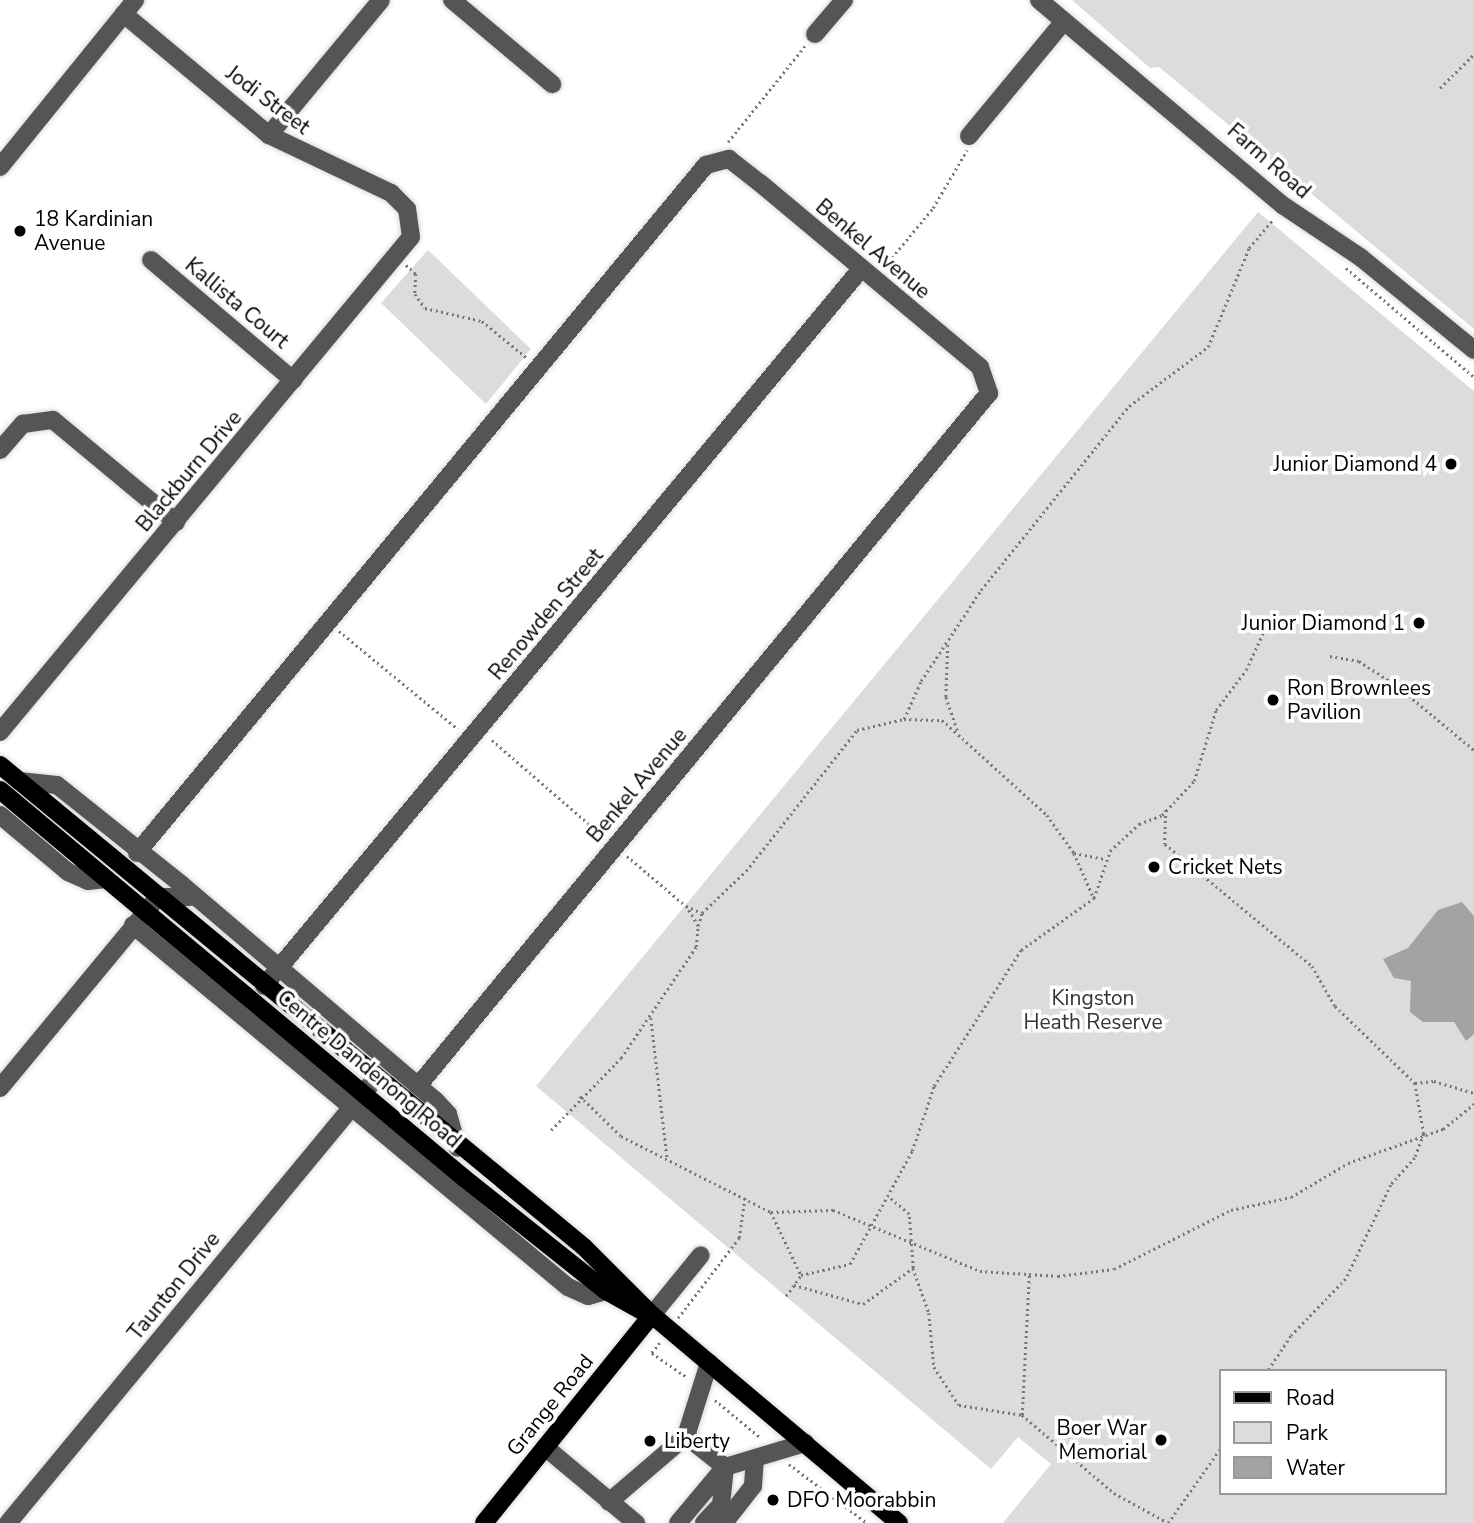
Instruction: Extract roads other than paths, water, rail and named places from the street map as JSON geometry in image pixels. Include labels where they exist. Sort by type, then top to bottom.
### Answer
[{"type":"main road","name":"Centre Dandenong Road","points":[[0,765],[458,1148],[584,1247],[669,1330],[899,1523]]},
{"type":"main road","name":"Centre Dandenong Road","points":[[0,790],[106,879],[139,919],[357,1100],[606,1291],[652,1315]]},
{"type":"main road","name":"Grange Road","points":[[484,1523],[652,1315]]},
{"type":"street","points":[[269,135],[381,0]]},
{"type":"street","points":[[452,0],[552,84]]},
{"type":"street","points":[[815,34],[844,0]]},
{"type":"street","name":"Farm Road","points":[[1039,0],[1284,206],[1360,257],[1474,350]]},
{"type":"street","points":[[2,161],[129,7]]},
{"type":"street","name":"Jodi Street","points":[[129,7],[269,135],[391,192],[407,209],[411,237]]},
{"type":"street","points":[[969,136],[1063,21]]},
{"type":"street","name":"Benkel Avenue","points":[[137,853],[703,169],[723,158],[868,274],[980,368],[990,384],[986,398],[418,1086]]},
{"type":"street","name":"Blackburn Drive","points":[[0,732],[411,237]]},
{"type":"street","name":"Kallista Court","points":[[151,260],[293,380]]},
{"type":"street","name":"Renowden Street","points":[[264,986],[868,274]]},
{"type":"street","points":[[0,450],[23,424],[53,420],[176,522]]},
{"type":"street","name":"Centre Dandenong Road","points":[[19,781],[57,785],[280,970],[448,1114],[458,1148]]},
{"type":"street","points":[[0,815],[68,872],[88,881],[106,879]]},
{"type":"street","points":[[0,1088],[158,897],[190,897]]},
{"type":"street","name":"Taunton Drive","points":[[8,1523],[375,1079]]},
{"type":"street","points":[[652,1315],[701,1255]]},
{"type":"street","points":[[609,1502],[686,1436],[709,1363]]},
{"type":"street","points":[[686,1436],[726,1467]]},
{"type":"street","points":[[678,1523],[726,1467],[804,1443]]},
{"type":"street","points":[[545,1447],[636,1523]]},
{"type":"street","points":[[724,1523],[753,1486],[755,1459]]},
{"type":"street","points":[[704,1523],[721,1505],[726,1467]]},
{"type":"water","points":[[1462,902],[1474,916],[1474,1034],[1466,1041],[1454,1022],[1423,1022],[1410,1012],[1411,981],[1394,978],[1383,959],[1408,948],[1438,910]]},
{"type":"place","name":"18 Kardinian Avenue","points":[[20,231]]},
{"type":"place","name":"Junior Diamond 4","points":[[1451,464]]},
{"type":"place","name":"Junior Diamond 1","points":[[1419,623]]},
{"type":"place","name":"Ron Brownlees Pavilion","points":[[1273,700]]},
{"type":"place","name":"Cricket Nets","points":[[1154,867]]},
{"type":"place","name":"Boer War Memorial","points":[[1161,1440]]},
{"type":"place","name":"Liberty","points":[[650,1441]]},
{"type":"place","name":"DFO Moorabbin","points":[[773,1500]]},
{"type":"park label","name":"Kingston Heath Reserve","points":[[1093,1010]]}]
